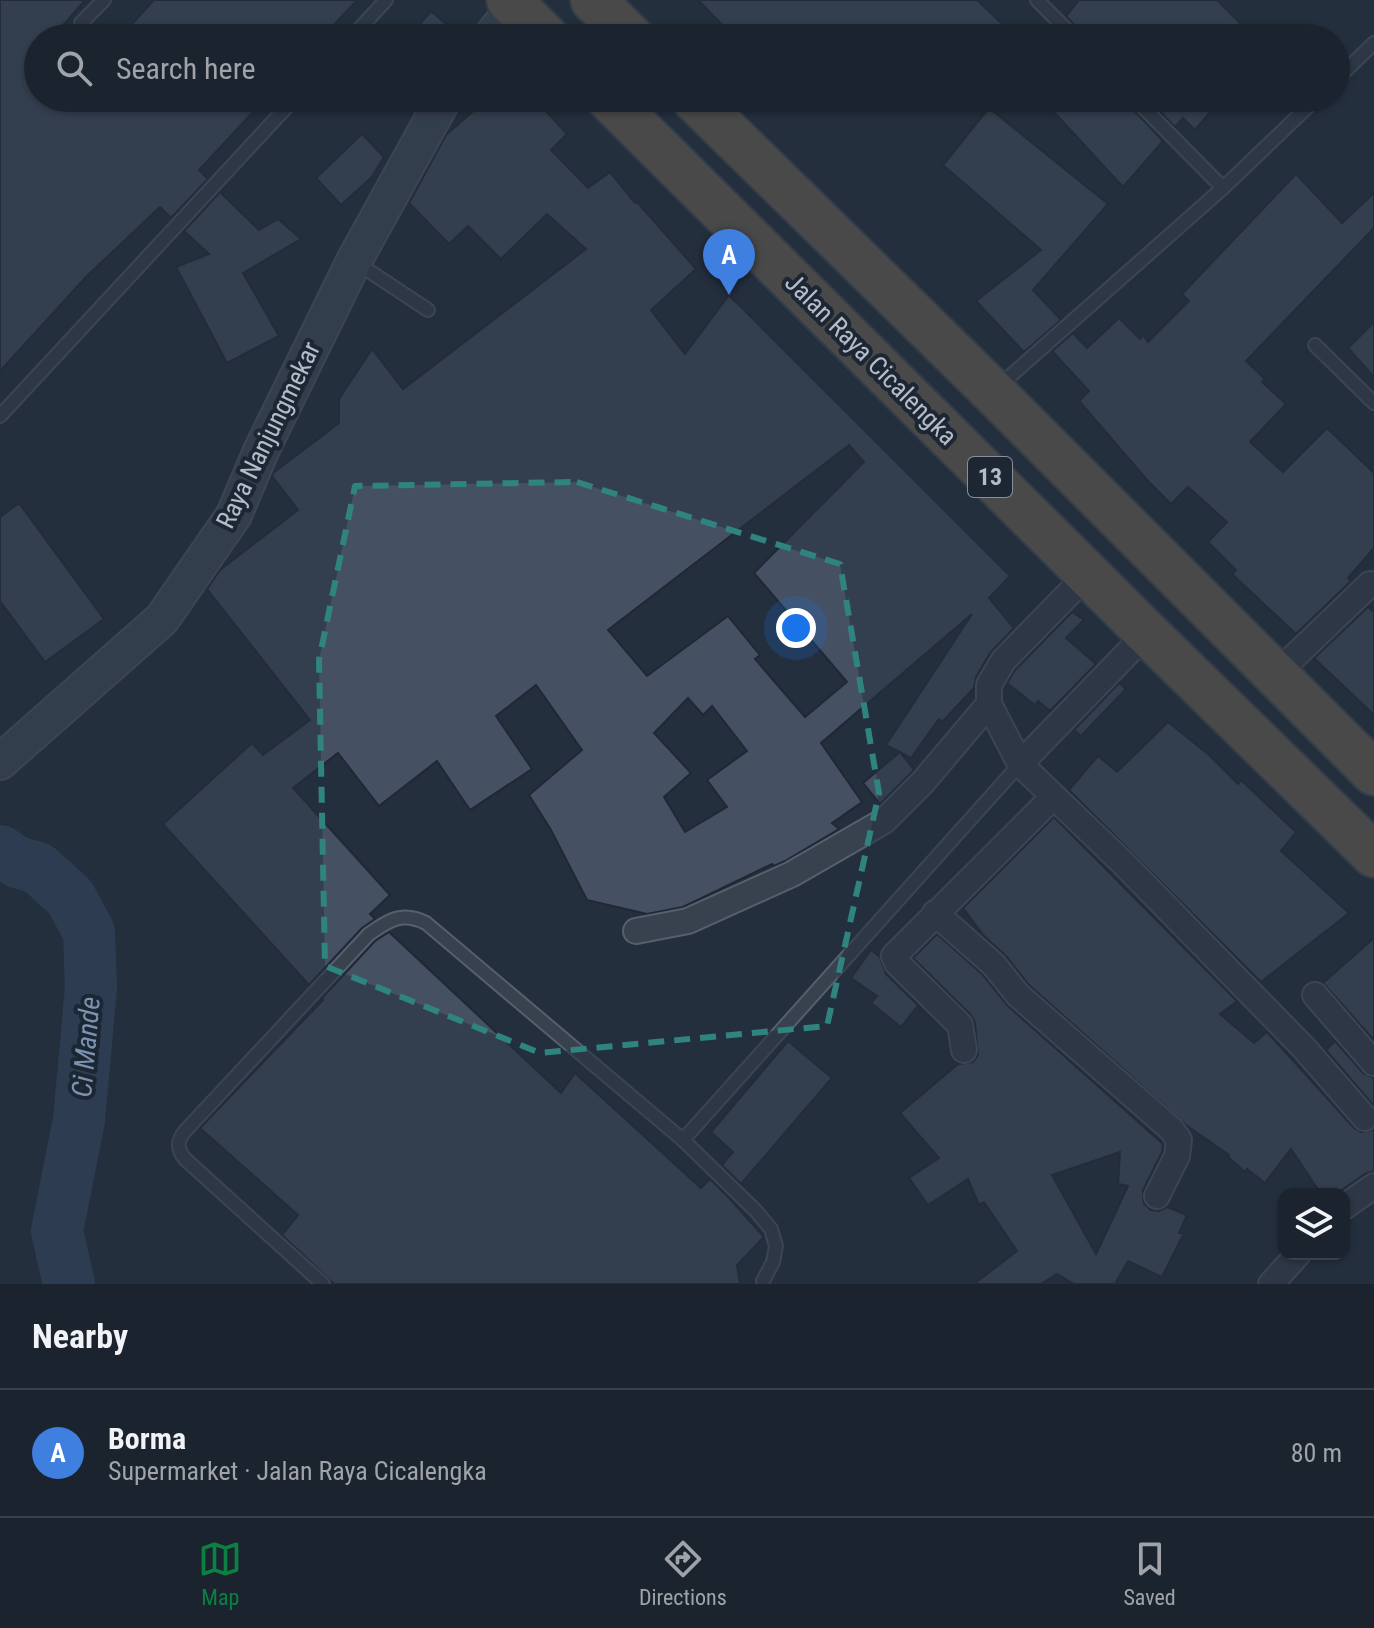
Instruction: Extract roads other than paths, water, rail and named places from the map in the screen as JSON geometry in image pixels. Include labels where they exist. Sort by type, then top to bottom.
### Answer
[{"type":"highway","points":[[593,0],[618,24]]},
{"type":"highway","name":"Jalan Raya Cicalengka","points":[[622,112],[1374,855]]},
{"type":"highway","name":"13","points":[[707,112],[992,391],[1274,676],[1370,762]]},
{"type":"street","name":"Raya Nanjungmekar","points":[[0,762],[162,619],[234,515],[261,451],[354,261],[436,112]]},
{"type":"street","points":[[1088,574],[1003,661],[989,685],[989,704],[1020,764],[1124,864],[1304,1048],[1365,1118]]},
{"type":"street","points":[[1274,676],[1370,584]]},
{"type":"street","points":[[1020,764],[1147,633]]},
{"type":"street","points":[[636,931],[688,921],[792,874],[884,821],[923,782],[989,704]]},
{"type":"street","points":[[964,1050],[960,1025],[897,963],[894,956],[1052,798]]},
{"type":"street","points":[[935,913],[994,965],[1018,995],[1172,1130],[1179,1140],[1177,1156],[1157,1196]]},
{"type":"street","points":[[1315,995],[1340,1028],[1374,1063]]},
{"type":"street","points":[[1350,1203],[1374,1186]]},
{"type":"street","points":[[1271,1284],[1293,1260]]},
{"type":"lane","points":[[81,23],[104,0]]},
{"type":"lane","points":[[364,24],[386,0]]},
{"type":"lane","points":[[1037,0],[1061,24]]},
{"type":"lane","points":[[1350,66],[1374,43]]},
{"type":"lane","points":[[0,416],[282,112]]},
{"type":"lane","points":[[1148,112],[1223,188]]},
{"type":"lane","points":[[992,391],[1223,188],[1302,112]]},
{"type":"lane","points":[[354,261],[428,310]]},
{"type":"lane","points":[[1315,345],[1374,403]]},
{"type":"lane","points":[[683,1140],[1020,764]]},
{"type":"lane","points":[[323,1284],[185,1159],[178,1145],[186,1130],[369,934],[384,923],[400,917],[413,917],[426,923],[683,1140],[771,1229],[776,1246],[773,1262],[763,1281]]},
{"type":"waterway","name":"Ci Mande","points":[[0,851],[17,862],[38,868],[70,897],[89,932],[91,988],[79,1120],[57,1231],[69,1284]]},
{"type":"place","name":"Borma","points":[[729,295]]}]
